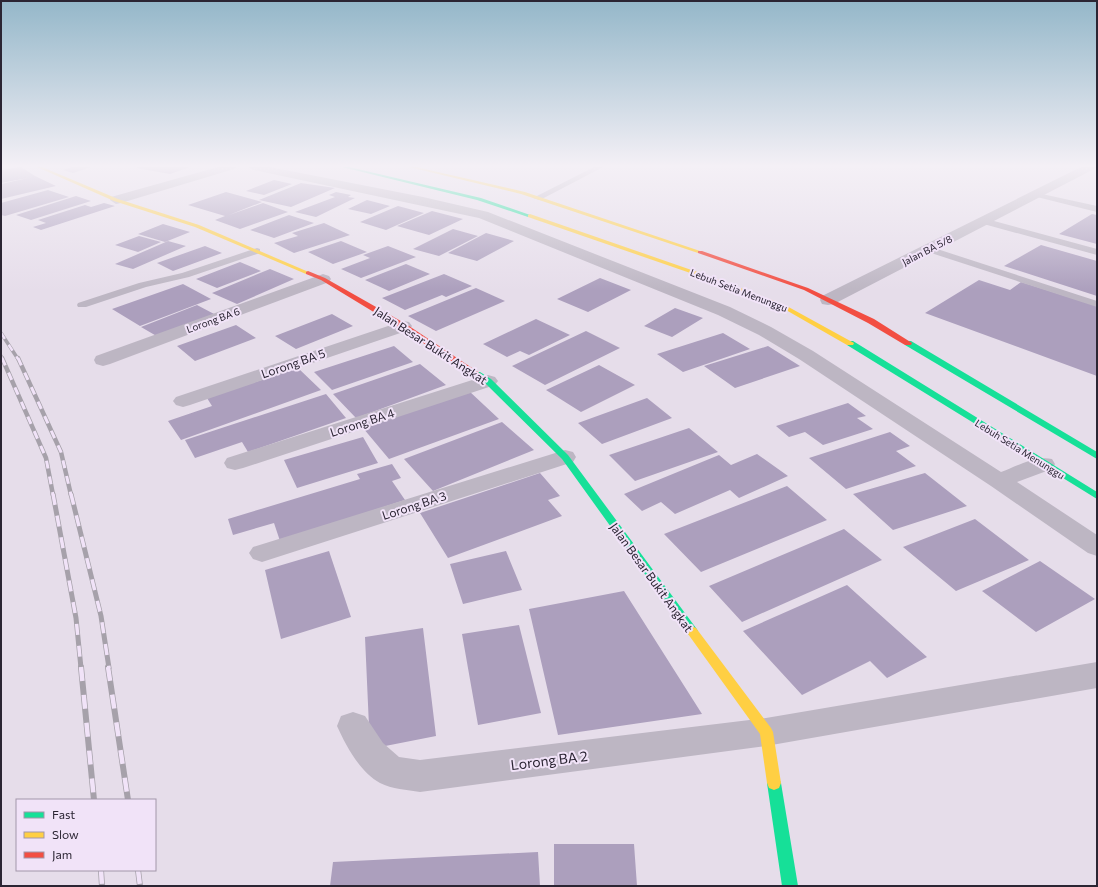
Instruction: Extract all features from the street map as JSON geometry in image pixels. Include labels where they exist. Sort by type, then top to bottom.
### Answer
[{"type":"street","name":"Jalan Besar Bukit Angkat","points":[[142,208],[197,226],[324,279],[403,326],[488,381],[565,457],[766,732],[790,886]]},
{"type":"street","points":[[454,208],[483,216],[724,311],[765,330],[806,355],[999,481],[1097,547]]},
{"type":"street","name":"Lebuh Setia Menunggu","points":[[506,208],[701,275],[781,305],[837,335],[1097,496]]},
{"type":"street","name":"Lebuh Setia Menunggu","points":[[569,208],[725,260],[806,290],[828,300],[871,321],[1097,456]]},
{"type":"street","name":"Jalan BA 5/8","points":[[828,300],[1008,208]]},
{"type":"street","name":"Lorong BA 6","points":[[104,360],[324,279]]},
{"type":"street","name":"Lorong BA 5","points":[[183,401],[403,326]]},
{"type":"street","name":"Lorong BA 4","points":[[235,464],[488,381]]},
{"type":"street","name":"Lorong BA 3","points":[[262,553],[565,457]]},
{"type":"street","points":[[999,481],[1044,464]]},
{"type":"street","name":"Lorong BA 2","points":[[352,726],[371,754],[391,771],[420,776],[766,732],[1097,675]]},
{"type":"lane","points":[[983,221],[1097,252]]},
{"type":"lane","points":[[928,249],[1097,304]]},
{"type":"lane","points":[[82,305],[143,285],[180,277],[257,251]]},
{"type":"building","points":[[1,208],[31,208],[5,216],[1,215]]},
{"type":"building","points":[[37,208],[68,208],[31,220],[16,215]]},
{"type":"building","points":[[74,208],[108,208],[41,230],[33,227],[46,223],[38,220]]},
{"type":"building","points":[[199,208],[246,208],[229,215],[248,208],[278,208],[288,212],[240,229],[215,220],[225,216]]},
{"type":"building","points":[[305,208],[334,208],[316,217],[295,212]]},
{"type":"building","points":[[349,208],[384,208],[371,214],[348,209]]},
{"type":"building","points":[[392,208],[407,208],[424,213],[386,230],[360,222]]},
{"type":"building","points":[[432,211],[463,219],[429,235],[397,226]]},
{"type":"building","points":[[1092,214],[1097,215],[1097,244],[1059,234]]},
{"type":"building","points":[[289,215],[314,223],[274,238],[250,230]]},
{"type":"building","points":[[324,223],[350,235],[294,253],[274,243],[298,236],[292,233]]},
{"type":"building","points":[[163,224],[190,232],[165,242],[138,234]]},
{"type":"building","points":[[453,229],[478,236],[439,256],[413,249]]},
{"type":"building","points":[[486,233],[514,241],[477,261],[448,253]]},
{"type":"building","points":[[139,236],[161,242],[138,252],[115,245]]},
{"type":"building","points":[[168,241],[186,246],[133,269],[115,264]]},
{"type":"building","points":[[341,241],[367,252],[333,264],[308,252]]},
{"type":"building","points":[[1041,245],[1097,261],[1097,296],[1004,266]]},
{"type":"building","points":[[205,246],[222,253],[173,271],[157,263]]},
{"type":"building","points":[[388,246],[416,257],[361,278],[341,269],[370,258],[363,255]]},
{"type":"building","points":[[240,262],[261,271],[217,288],[196,279]]},
{"type":"building","points":[[406,264],[430,274],[389,291],[365,280]]},
{"type":"building","points":[[270,269],[294,279],[237,304],[212,293]]},
{"type":"building","points":[[444,274],[472,286],[446,297],[442,295],[405,310],[382,298]]},
{"type":"building","points":[[600,278],[631,290],[588,312],[557,299]]},
{"type":"building","points":[[979,280],[1010,290],[1021,282],[1097,306],[1097,376],[925,313]]},
{"type":"building","points":[[183,284],[211,299],[140,326],[112,309]]},
{"type":"building","points":[[476,288],[505,301],[436,331],[408,316]]},
{"type":"building","points":[[197,305],[216,315],[160,338],[141,327]]},
{"type":"building","points":[[675,308],[703,318],[672,337],[644,326]]},
{"type":"building","points":[[332,314],[353,326],[296,349],[275,336]]},
{"type":"building","points":[[536,319],[570,335],[529,355],[520,351],[507,357],[483,344]]},
{"type":"building","points":[[236,325],[256,338],[195,361],[177,346]]},
{"type":"building","points":[[586,331],[620,348],[545,385],[512,366]]},
{"type":"building","points":[[723,333],[750,349],[683,372],[657,354]]},
{"type":"building","points":[[394,346],[413,362],[332,390],[314,372]]},
{"type":"building","points":[[768,346],[800,366],[735,388],[704,366]]},
{"type":"building","points":[[420,364],[446,385],[356,418],[333,394]]},
{"type":"building","points":[[599,365],[635,385],[581,412],[546,390]]},
{"type":"building","points":[[298,368],[321,390],[181,440],[168,421],[212,406],[207,398]]},
{"type":"building","points":[[469,391],[499,419],[389,459],[363,428]]},
{"type":"building","points":[[326,394],[346,418],[248,452],[242,442],[195,458],[185,440]]},
{"type":"building","points":[[647,398],[672,418],[602,444],[578,423]]},
{"type":"building","points":[[848,403],[866,416],[857,418],[873,429],[823,445],[805,432],[789,437],[776,426]]},
{"type":"building","points":[[502,422],[534,450],[433,491],[404,459]]},
{"type":"building","points":[[689,428],[718,452],[635,481],[609,455]]},
{"type":"building","points":[[890,432],[910,446],[896,451],[916,466],[846,489],[809,458]]},
{"type":"building","points":[[363,437],[378,463],[297,488],[284,460]]},
{"type":"building","points":[[757,454],[788,476],[739,498],[730,490],[675,514],[661,502],[642,511],[624,494],[719,455],[731,465]]},
{"type":"building","points":[[392,464],[401,478],[392,481],[405,500],[280,541],[274,523],[233,535],[228,519],[360,479],[357,474]]},
{"type":"building","points":[[540,473],[560,496],[548,500],[562,516],[448,558],[420,513]]},
{"type":"building","points":[[925,473],[967,506],[893,530],[853,494]]},
{"type":"building","points":[[787,486],[827,520],[701,572],[664,534]]},
{"type":"building","points":[[975,519],[1029,560],[956,591],[903,547]]},
{"type":"building","points":[[844,529],[882,560],[742,622],[709,586]]},
{"type":"building","points":[[329,551],[351,617],[281,639],[265,570]]},
{"type":"building","points":[[506,551],[522,590],[463,604],[450,564]]},
{"type":"building","points":[[1040,561],[1095,599],[1036,632],[982,591]]},
{"type":"building","points":[[847,585],[927,657],[887,678],[870,661],[802,695],[743,631]]},
{"type":"building","points":[[624,591],[702,714],[558,735],[529,609]]},
{"type":"building","points":[[519,625],[541,713],[478,725],[462,634]]},
{"type":"building","points":[[423,628],[436,736],[370,749],[365,637]]},
{"type":"building","points":[[554,844],[634,844],[637,886],[554,886]]},
{"type":"building","points":[[538,852],[540,886],[330,886],[333,862]]},
{"type":"railway","points":[[1,333],[18,359]]},
{"type":"railway","points":[[2,358],[46,458],[53,495]]},
{"type":"railway","points":[[18,358],[61,452],[71,495]]},
{"type":"railway","points":[[53,494],[76,618],[81,668]]},
{"type":"railway","points":[[71,494],[101,616],[109,668]]},
{"type":"railway","points":[[81,667],[94,799]]},
{"type":"railway","points":[[108,667],[128,799]]},
{"type":"railway","points":[[101,871],[102,886]]},
{"type":"railway","points":[[138,871],[140,886]]},
{"type":"traffic: fast","points":[[507,208],[530,216]]},
{"type":"traffic: fast","points":[[850,343],[1097,496]]},
{"type":"traffic: fast","points":[[908,343],[1097,456]]},
{"type":"traffic: fast","points":[[477,374],[488,381],[565,457],[692,631]]},
{"type":"traffic: fast","points":[[774,783],[790,886]]},
{"type":"traffic: slow","points":[[142,208],[197,226],[308,273]]},
{"type":"traffic: slow","points":[[569,208],[700,252]]},
{"type":"traffic: slow","points":[[530,216],[701,275],[781,305],[850,343]]},
{"type":"traffic: slow","points":[[692,631],[766,732],[774,783]]},
{"type":"traffic: jam","points":[[700,252],[806,289],[871,321],[908,343]]},
{"type":"traffic: jam","points":[[308,273],[323,279],[403,326],[477,374]]}]
